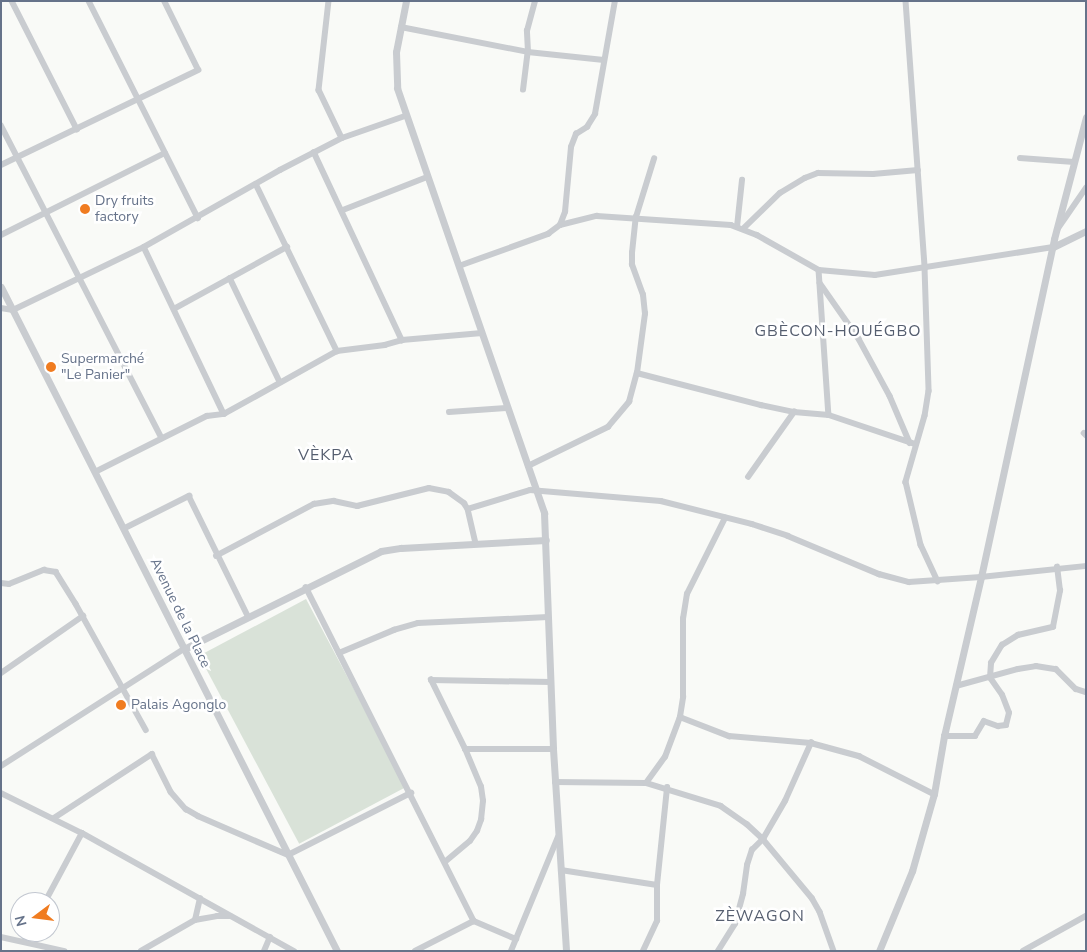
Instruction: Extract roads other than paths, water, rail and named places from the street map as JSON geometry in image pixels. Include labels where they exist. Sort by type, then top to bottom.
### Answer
[{"type":"street","points":[[12,1],[77,129]]},
{"type":"street","points":[[89,1],[198,218]]},
{"type":"street","points":[[1,165],[198,70],[164,1]]},
{"type":"street","points":[[329,1],[319,90],[342,138]]},
{"type":"street","points":[[406,1],[394,70],[397,88],[405,116],[544,513],[553,749],[566,951]]},
{"type":"street","points":[[523,90],[528,52],[527,31],[536,1]]},
{"type":"street","points":[[560,225],[565,212],[573,140],[576,134],[592,122],[595,114],[615,1]]},
{"type":"street","points":[[906,1],[925,268],[929,391],[925,416],[912,444],[906,490],[920,545],[938,580]]},
{"type":"street","points":[[401,27],[528,52],[604,60]]},
{"type":"street","points":[[1,308],[13,310],[144,247],[342,138],[405,116]]},
{"type":"street","points":[[879,951],[912,870],[934,794],[944,736],[981,577],[1056,231],[1086,117]]},
{"type":"street","points":[[1,125],[162,438]]},
{"type":"street","points":[[314,152],[343,210],[402,340]]},
{"type":"street","points":[[1,235],[165,153]]},
{"type":"street","points":[[1020,158],[1074,162]]},
{"type":"street","points":[[528,466],[602,431],[614,422],[630,402],[637,373],[645,314],[643,294],[632,265],[636,217],[654,159]]},
{"type":"street","points":[[741,228],[780,193],[805,178],[818,173],[873,174],[918,170]]},
{"type":"street","points":[[343,210],[427,177]]},
{"type":"street","points":[[741,228],[742,180]]},
{"type":"street","points":[[256,184],[338,350]]},
{"type":"street","points":[[1056,231],[1086,188]]},
{"type":"street","points":[[459,266],[548,234],[560,225],[597,216],[636,217],[741,228],[819,270],[886,276],[1053,247],[1086,232]]},
{"type":"street","points":[[144,247],[224,414]]},
{"type":"street","points":[[174,309],[287,247]]},
{"type":"street","points":[[819,270],[829,415]]},
{"type":"street","points":[[230,278],[280,382]]},
{"type":"street","points":[[820,283],[859,339],[890,396],[912,444]]},
{"type":"street","name":"Avenue de la Place","points":[[1,287],[125,528],[337,951]]},
{"type":"street","points":[[95,472],[207,416],[224,414],[338,350],[385,345],[402,340],[482,333]]},
{"type":"street","points":[[637,373],[794,412],[829,415],[912,444]]},
{"type":"street","points":[[449,412],[506,408]]},
{"type":"street","points":[[748,477],[794,412]]},
{"type":"street","points":[[216,556],[295,512],[321,502],[334,501],[357,506],[430,488],[449,492],[468,509],[476,544]]},
{"type":"street","points":[[468,509],[527,490],[661,501],[788,536],[879,574],[910,582],[981,577],[1057,567],[1086,566]]},
{"type":"street","points":[[125,528],[188,496],[216,556],[248,616]]},
{"type":"street","points":[[646,783],[665,757],[680,717],[683,698],[683,618],[686,594],[725,518]]},
{"type":"street","points":[[1,766],[184,649],[381,551],[546,540]]},
{"type":"street","points":[[944,736],[974,736],[984,721],[998,726],[1006,726],[1009,713],[1002,695],[990,678],[991,663],[1002,645],[1018,635],[1053,627],[1060,591],[1057,567]]},
{"type":"street","points":[[1,584],[9,584],[44,570],[52,570],[64,582],[146,730]]},
{"type":"street","points":[[306,587],[446,861],[474,921],[516,939]]},
{"type":"street","points":[[1,673],[83,616]]},
{"type":"street","points":[[339,652],[394,630],[418,624],[548,617]]},
{"type":"street","points":[[956,686],[1036,666],[1056,669],[1076,689],[1086,692]]},
{"type":"street","points":[[446,861],[470,841],[481,820],[482,794],[465,749],[431,680],[551,682]]},
{"type":"street","points":[[680,717],[729,736],[811,743],[859,756],[934,794]]},
{"type":"street","points":[[718,951],[735,924],[743,894],[747,864],[752,850],[763,839],[785,801],[811,743]]},
{"type":"street","points":[[465,749],[553,749]]},
{"type":"street","points":[[54,818],[152,754],[171,792],[186,809],[288,855],[411,793]]},
{"type":"street","points":[[555,782],[646,783],[721,806],[747,824],[763,839],[812,898],[820,912],[834,951]]},
{"type":"street","points":[[643,951],[657,921],[657,885],[667,788]]},
{"type":"street","points":[[1,793],[82,833],[294,951]]},
{"type":"street","points":[[50,892],[82,833]]},
{"type":"street","points":[[511,951],[558,837]]},
{"type":"street","points":[[561,870],[657,885]]},
{"type":"street","points":[[195,920],[200,899]]},
{"type":"street","points":[[141,951],[195,920],[217,916],[232,916]]},
{"type":"street","points":[[1023,951],[1086,916]]},
{"type":"street","points":[[415,951],[474,921]]},
{"type":"street","points":[[264,951],[270,937]]},
{"type":"street","points":[[28,942],[64,951]]},
{"type":"place","name":"Dry fruits factory","points":[[85,209]]},
{"type":"place","name":"Supermarché \"Le Panier\"","points":[[51,367]]},
{"type":"place","name":"Palais Agonglo","points":[[121,705]]},
{"type":"district","name":"GBÈCON-HOUÉGBO","points":[[838,331]]},
{"type":"district","name":"VÈKPA","points":[[326,455]]},
{"type":"district","name":"ZÈWAGON","points":[[760,916]]}]
